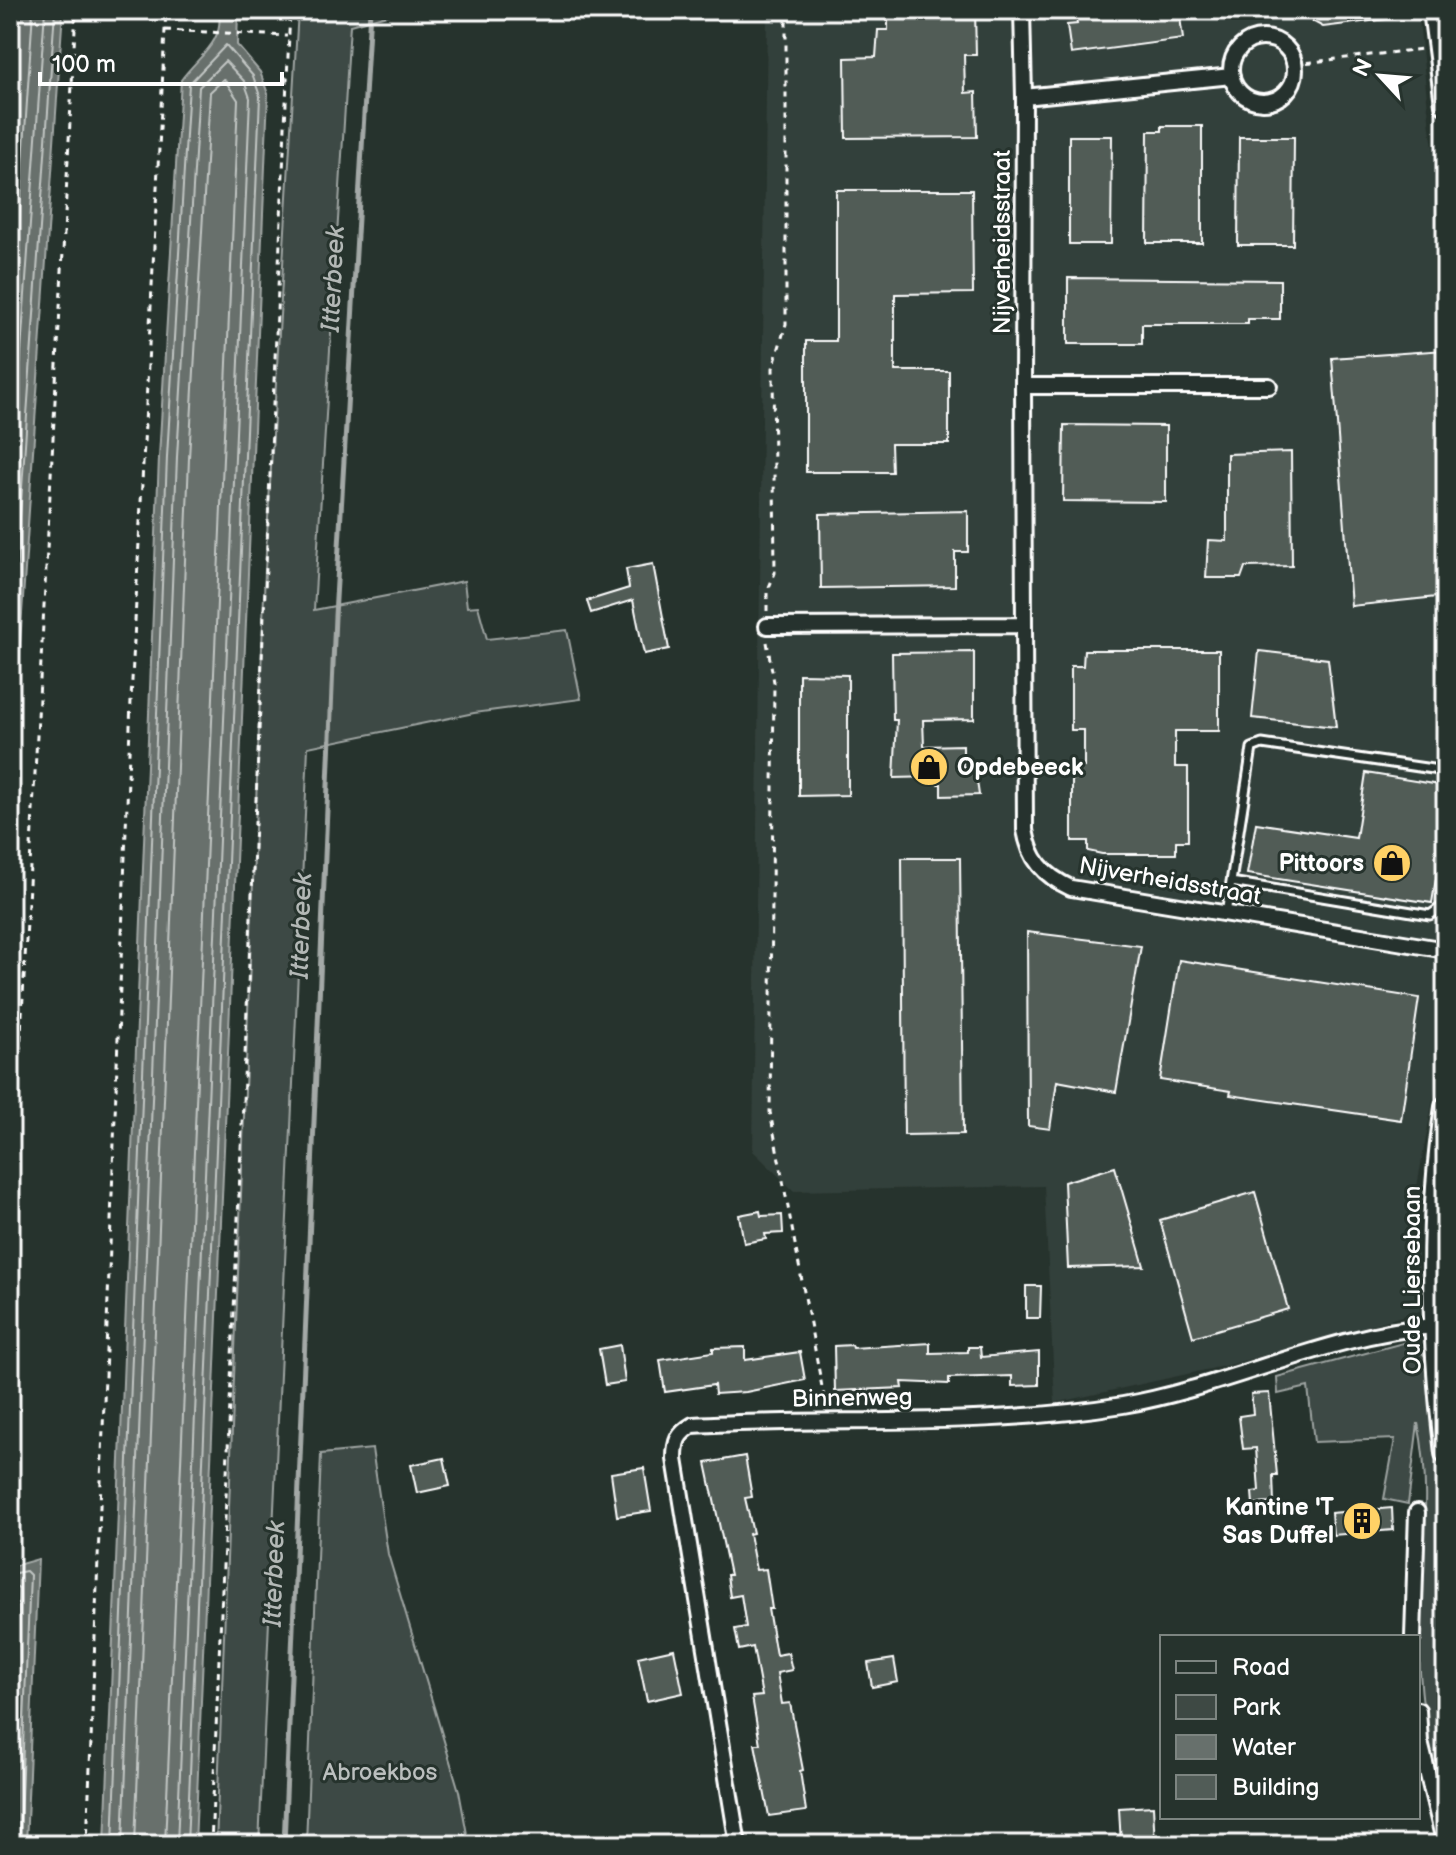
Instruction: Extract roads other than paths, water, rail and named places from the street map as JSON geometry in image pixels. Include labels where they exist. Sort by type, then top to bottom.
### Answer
[{"type":"main road","points":[[1434,10],[1446,104]]},
{"type":"main road","name":"Oude Liersebaan","points":[[1446,1107],[1434,1326],[1446,1453]]},
{"type":"street","name":"Nijverheidsstraat","points":[[1022,10],[1025,830],[1029,850],[1037,864],[1053,880],[1071,888],[1446,950]]},
{"type":"street","points":[[1267,38],[1285,47],[1295,64],[1291,86],[1275,100],[1264,102],[1243,95],[1232,76],[1231,66],[1240,48],[1257,39],[1267,38]]},
{"type":"street","points":[[1024,97],[1076,95],[1232,76]]},
{"type":"street","points":[[1023,386],[1269,386]]},
{"type":"street","points":[[767,626],[1024,625]]},
{"type":"street","name":"Binnenweg","points":[[738,1845],[675,1443],[680,1432],[693,1425],[1015,1416],[1123,1405],[1222,1381],[1400,1329],[1434,1326]]},
{"type":"street","points":[[1413,1635],[1417,1512]]},
{"type":"street","points":[[1420,1742],[1445,1845]]},
{"type":"lane","points":[[1226,914],[1252,748],[1262,744],[1446,771]]},
{"type":"lane","points":[[1231,882],[1430,915],[1446,904]]},
{"type":"water","points":[[10,10],[63,10],[10,790]]},
{"type":"water","points":[[219,10],[238,10],[237,45],[260,72],[268,94],[195,1845],[105,1845],[159,457],[181,80],[214,40],[220,22]]},
{"type":"water","points":[[38,1559],[26,1845],[10,1845],[10,1567]]},
{"type":"waterway","name":"Itterbeek","points":[[284,1845],[335,616],[370,10]]},
{"type":"place","name":"Opdebeeck","points":[[929,767]]},
{"type":"place","name":"Pittoors","points":[[1392,863]]},
{"type":"place","name":"Kantine 'T Sas Duffel","points":[[1362,1521]]},
{"type":"park label","name":"Abroekbos","points":[[380,1772]]}]
